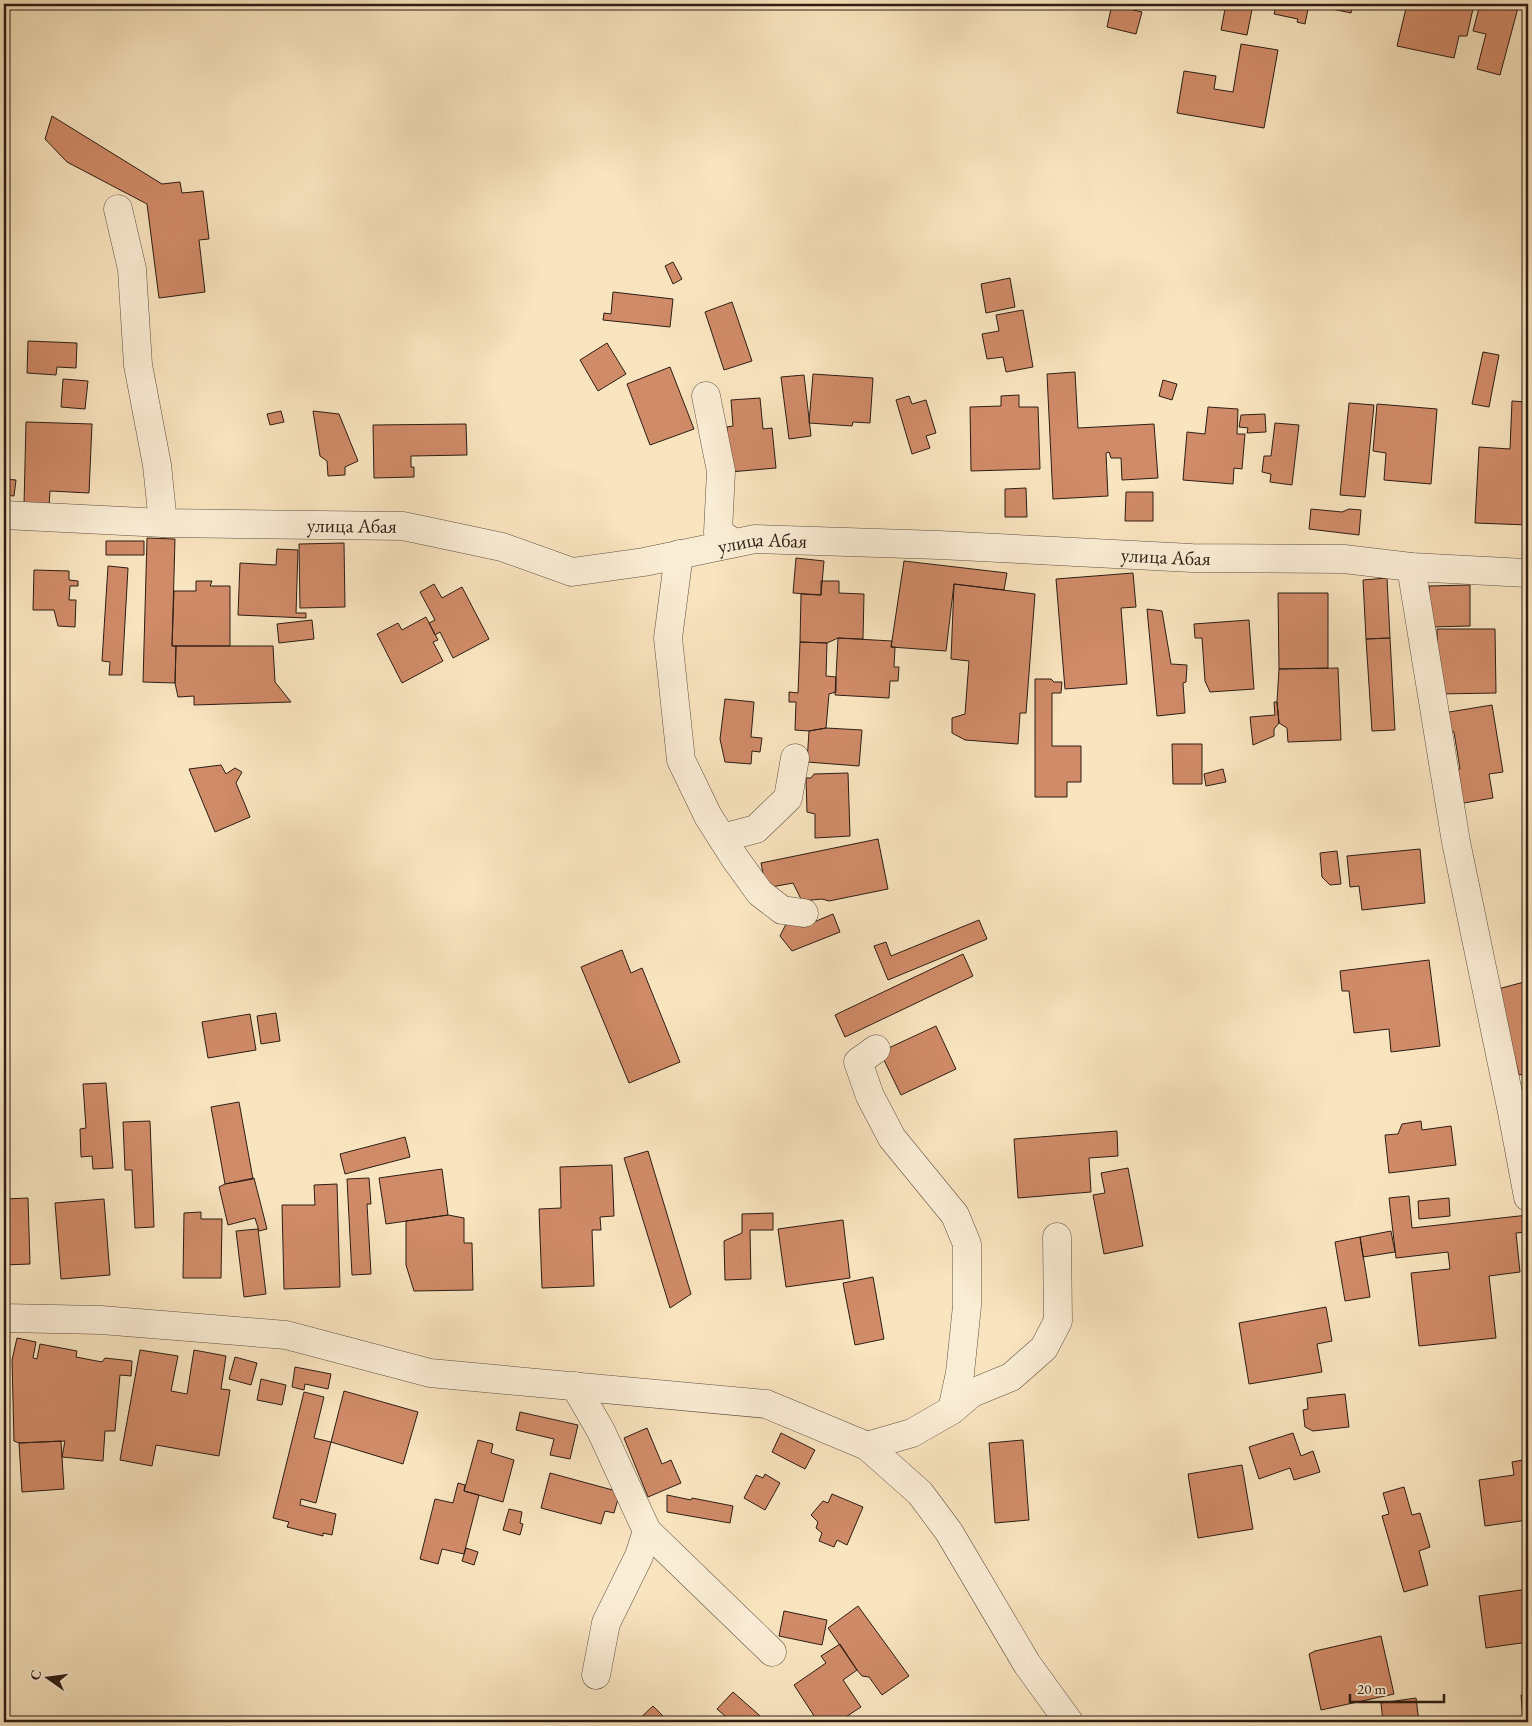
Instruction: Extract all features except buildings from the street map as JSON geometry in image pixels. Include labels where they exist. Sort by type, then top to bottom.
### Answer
[{"type":"street","points":[[118,209],[132,270],[138,366],[157,465],[163,523]]},
{"type":"street","points":[[706,396],[722,471],[718,532],[734,543]]},
{"type":"street","name":"улица Абая","points":[[4,515],[163,523],[403,526],[502,547],[572,572],[644,562],[755,538],[939,544],[1192,558],[1344,559],[1411,568],[1528,573]]},
{"type":"street","points":[[678,554],[668,638],[681,760],[708,816],[760,893],[782,910],[804,913]]},
{"type":"street","points":[[1411,568],[1456,842],[1528,1197]]},
{"type":"street","points":[[722,838],[756,829],[788,798],[794,758]]},
{"type":"street","points":[[876,1049],[858,1062],[870,1096],[892,1138],[955,1216],[966,1244],[967,1306],[960,1373],[952,1410]]},
{"type":"street","points":[[867,1446],[912,1433],[952,1410],[972,1393],[1010,1377],[1044,1348],[1058,1321],[1057,1237]]},
{"type":"street","points":[[4,1318],[101,1320],[286,1335],[430,1373],[766,1404],[867,1446],[920,1493],[949,1532],[1027,1664],[1069,1722]]},
{"type":"street","points":[[575,1386],[601,1431],[647,1530],[772,1652]]},
{"type":"street","points":[[596,1675],[606,1623],[639,1556],[647,1530]]}]
